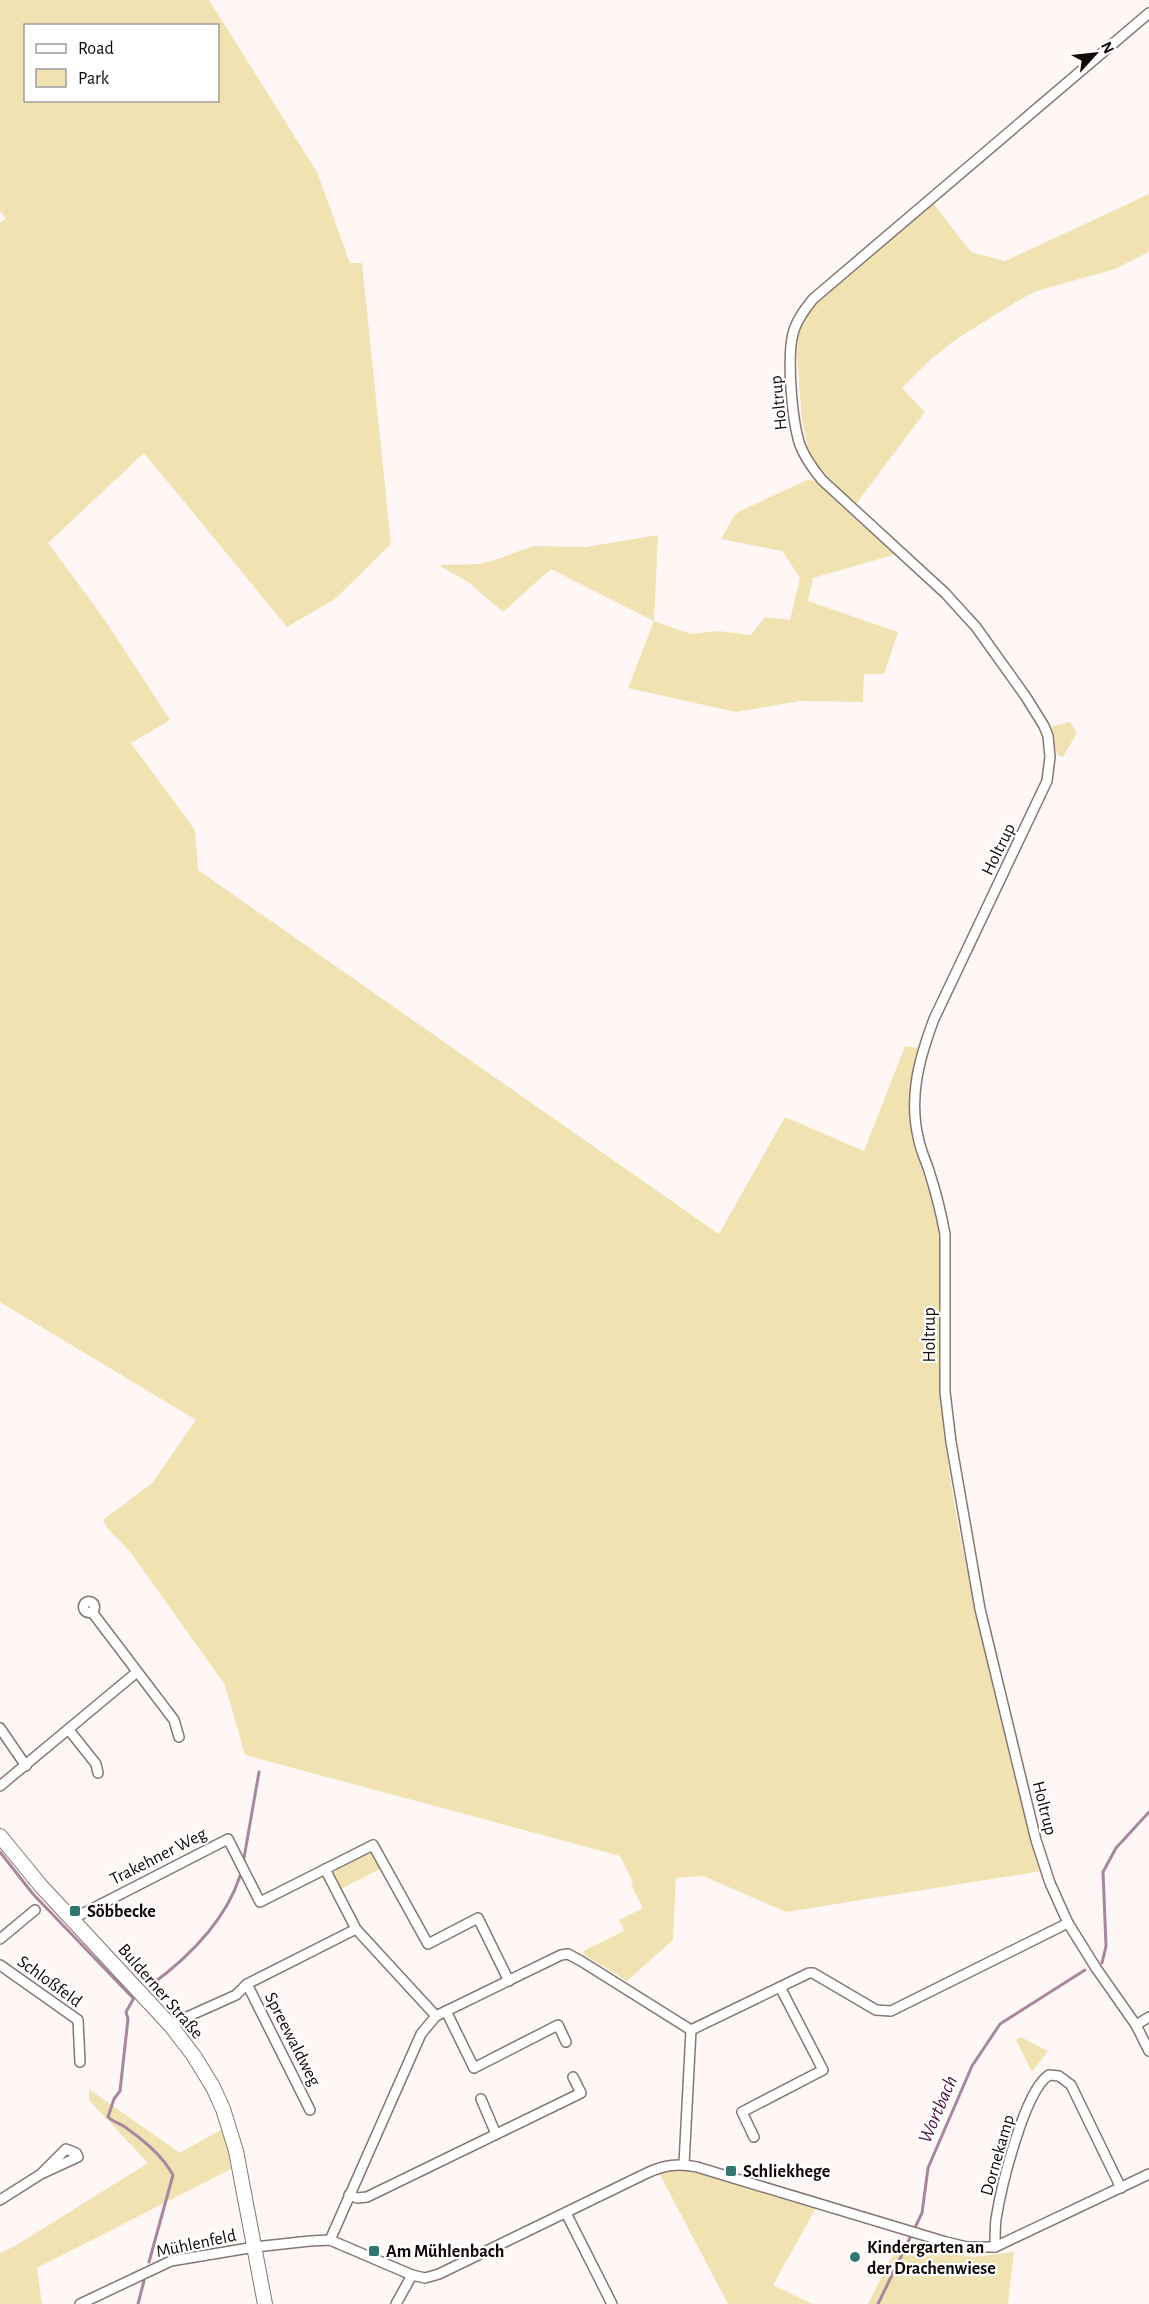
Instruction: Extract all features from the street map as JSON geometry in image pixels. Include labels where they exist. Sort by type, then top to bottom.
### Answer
[{"type":"street","name":"Holtrup","points":[[1149,14],[813,299],[798,319],[792,333],[790,350],[795,425],[806,458],[815,472],[960,608],[1038,714],[1048,736],[1050,757],[1047,781],[930,1029],[922,1049],[915,1082],[914,1111],[919,1141],[935,1191],[945,1234],[945,1392],[951,1442],[981,1609],[1036,1840],[1050,1883],[1068,1923],[1136,2025],[1149,2051]]},
{"type":"street","points":[[92,1612],[174,1720],[179,1737]]},
{"type":"street","points":[[0,1786],[136,1672]]},
{"type":"street","points":[[0,1728],[26,1766]]},
{"type":"street","points":[[69,1730],[96,1764],[98,1773]]},
{"type":"street","name":"Bulderner Straße","points":[[0,1836],[26,1870],[171,2026],[204,2071],[223,2109],[236,2151],[265,2304]]},
{"type":"street","name":"Trakehner Weg","points":[[73,1921],[78,1916],[228,1839],[260,1902],[373,1845],[428,1944],[478,1918],[509,1981]]},
{"type":"street","points":[[325,1869],[356,1929],[436,2016]]},
{"type":"street","points":[[0,1939],[36,1910]]},
{"type":"street","points":[[691,2030],[805,1974],[813,1973],[876,2010],[891,2011],[1068,1923]]},
{"type":"street","name":"Spreewaldweg","points":[[171,2026],[236,1995],[247,1984],[356,1929]]},
{"type":"street","points":[[691,2030],[568,1954],[561,1955],[436,2016],[421,2034],[330,2240],[412,2275],[425,2278],[439,2274],[657,2168],[671,2164],[684,2164],[967,2247],[995,2247],[1149,2174]]},
{"type":"street","name":"Schloßfeld","points":[[0,1965],[78,2020],[80,2062]]},
{"type":"street","name":"Spreewaldweg","points":[[247,1984],[310,2110]]},
{"type":"street","points":[[754,2137],[742,2112],[823,2070],[780,1987]]},
{"type":"street","points":[[446,2012],[474,2068],[558,2025],[566,2042]]},
{"type":"street","points":[[1136,2025],[1149,2017]]},
{"type":"street","points":[[684,2164],[691,2030]]},
{"type":"street","name":"Dornekamp","points":[[995,2247],[996,2220],[1016,2136],[1039,2084],[1049,2074],[1059,2076],[1071,2085],[1121,2188]]},
{"type":"street","points":[[349,2195],[357,2198],[367,2197],[581,2093],[573,2077]]},
{"type":"street","points":[[481,2099],[496,2134]]},
{"type":"street","points":[[0,2200],[41,2174]]},
{"type":"street","points":[[566,2213],[612,2304]]},
{"type":"street","name":"Mühlenfeld","points":[[80,2304],[171,2261],[255,2247],[330,2240]]},
{"type":"street","points":[[396,2304],[412,2275]]},
{"type":"green space","points":[[0,0],[209,0],[317,172],[350,263],[362,263],[391,544],[335,599],[287,627],[144,453],[48,543],[105,620],[170,720],[131,743],[195,830],[198,870],[719,1234],[785,1117],[864,1151],[905,1046],[919,1048],[911,1082],[913,1142],[935,1211],[939,1234],[940,1373],[949,1468],[969,1580],[1010,1759],[1042,1871],[786,1912],[703,1876],[676,1878],[673,1940],[627,1981],[583,1954],[585,1950],[624,1931],[619,1920],[643,1908],[620,1856],[245,1755],[225,1685],[131,1553],[108,1529],[103,1520],[152,1483],[196,1420],[0,1302],[0,223],[6,218],[0,211]]},
{"type":"green space","points":[[1149,194],[1149,252],[1115,269],[1037,291],[1021,299],[955,340],[929,361],[902,388],[925,412],[856,504],[819,468],[808,449],[802,421],[797,356],[798,336],[805,318],[815,302],[933,203],[971,252],[1005,261]]},
{"type":"green space","points":[[807,480],[817,481],[897,554],[813,578],[808,601],[898,632],[884,674],[864,674],[863,702],[800,701],[736,712],[628,688],[654,621],[691,634],[718,631],[751,635],[765,617],[790,620],[800,578],[782,551],[721,539],[734,516],[740,511]]},
{"type":"green space","points":[[658,535],[654,621],[551,569],[503,612],[468,582],[438,565],[480,564],[533,546],[586,547]]},
{"type":"green space","points":[[1070,722],[1077,733],[1063,757],[1057,755],[1050,727]]},
{"type":"green space","points":[[372,1852],[380,1869],[341,1889],[333,1872]]},
{"type":"green space","points":[[1021,2037],[1048,2051],[1032,2072],[1016,2040]]},
{"type":"green space","points":[[89,2089],[180,2153],[224,2128],[231,2169],[37,2268],[42,2304],[0,2304],[0,2253],[15,2246],[148,2163],[89,2100]]},
{"type":"green space","points":[[681,2166],[817,2206],[773,2285],[812,2304],[728,2304],[659,2173]]},
{"type":"green space","points":[[900,2241],[973,2257],[1014,2252],[1008,2304],[868,2304]]},
{"type":"waterway","points":[[244,1858],[259,1772]]},
{"type":"waterway","name":"Wortbach","points":[[1102,1963],[1106,1946],[1103,1872],[1116,1848],[1149,1812]]},
{"type":"waterway","points":[[0,1852],[33,1894],[132,1997]]},
{"type":"waterway","points":[[151,1985],[179,1963],[204,1937],[225,1909],[240,1876]]},
{"type":"waterway","name":"Wortbach","points":[[878,2304],[922,2213],[928,2168],[972,2066],[1000,2024],[1085,1970]]},
{"type":"waterway","points":[[135,1996],[126,2012],[128,2019],[120,2091],[114,2099],[108,2117],[125,2127],[158,2154],[173,2175],[149,2262]]},
{"type":"waterway","points":[[138,2304],[144,2281]]},
{"type":"place","name":"Söbbecke","points":[[75,1911]]},
{"type":"place","name":"Schliekhege","points":[[731,2171]]},
{"type":"place","name":"Am Mühlenbach","points":[[374,2251]]},
{"type":"place","name":"Kindergarten an der Drachenwiese","points":[[855,2257]]}]
